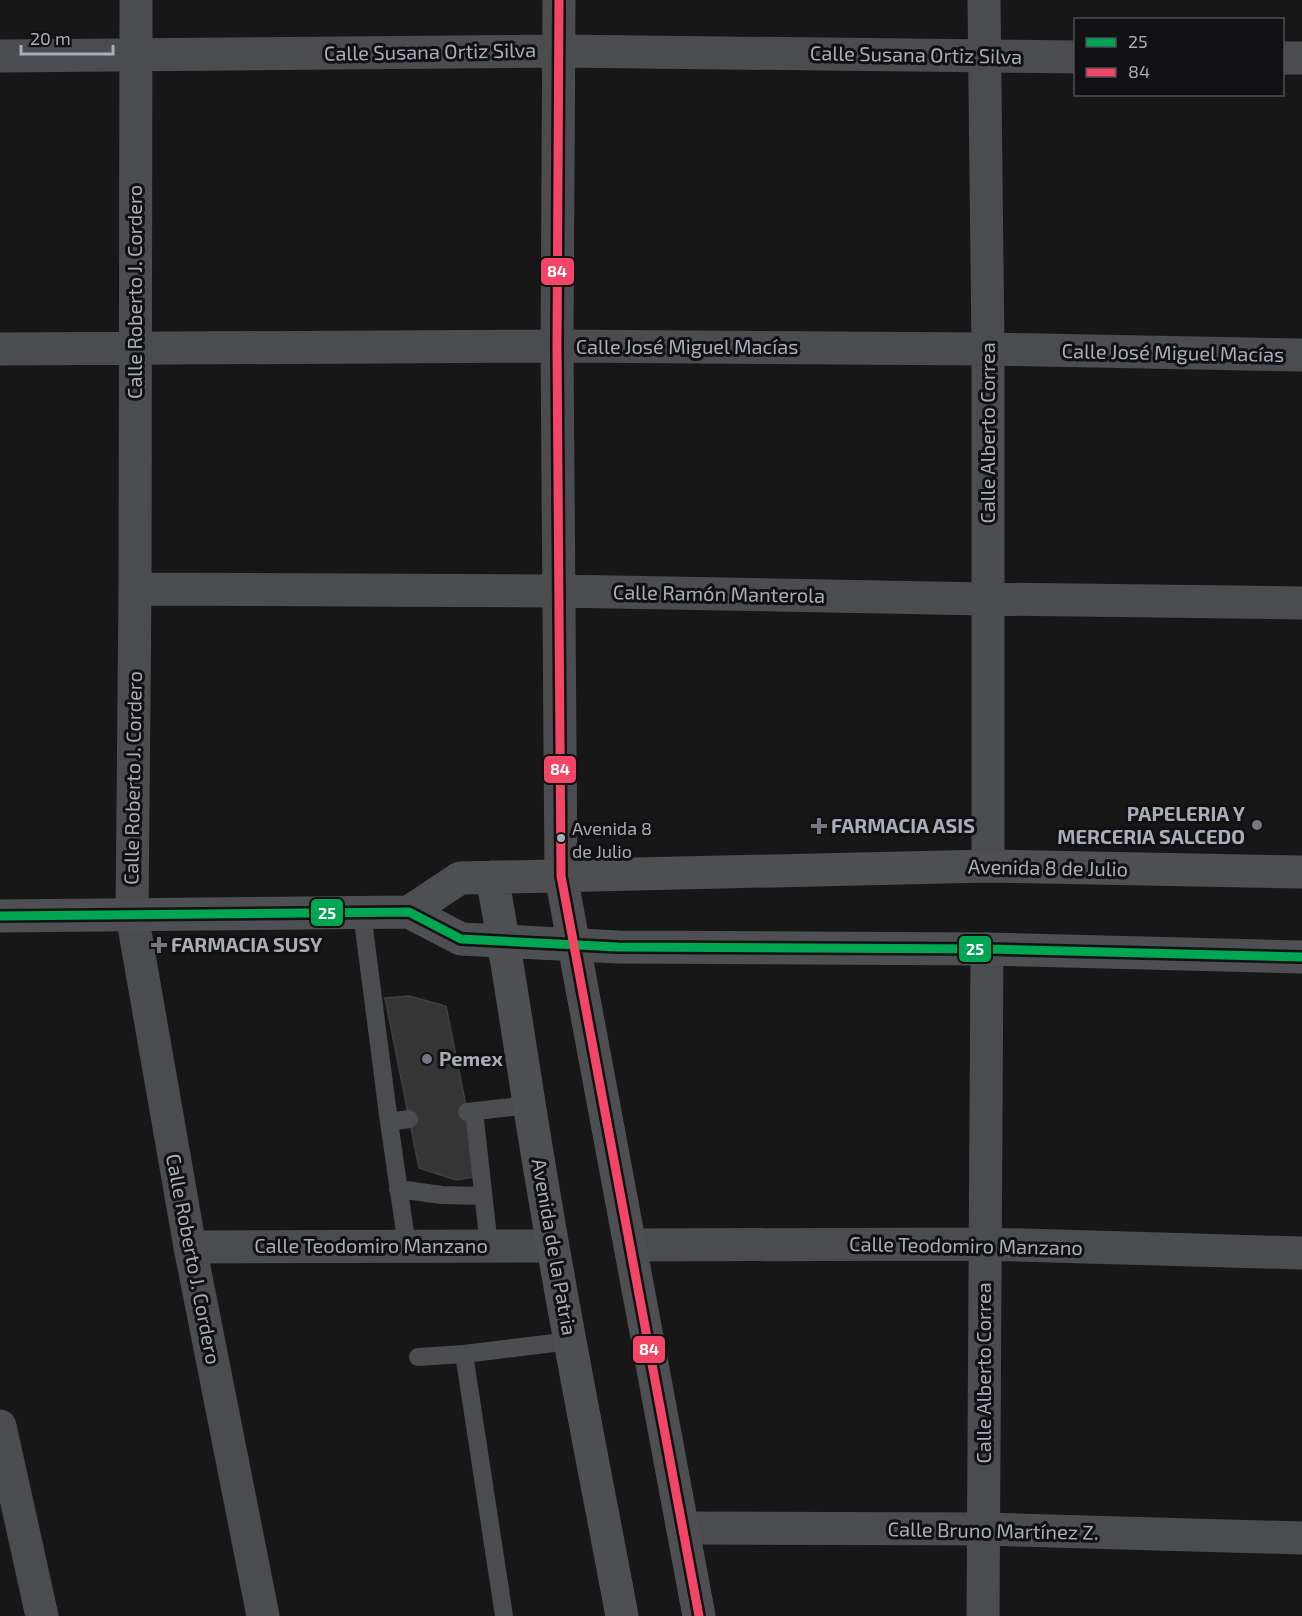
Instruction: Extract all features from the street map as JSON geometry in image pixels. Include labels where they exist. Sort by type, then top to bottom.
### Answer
[{"type":"main road","name":"Avenida 8 de Julio","points":[[409,912],[460,878],[988,866],[1302,872]]},
{"type":"main road","points":[[561,876],[699,1616]]},
{"type":"main road","name":"Avenida de la Patria","points":[[492,877],[552,1246],[622,1616]]},
{"type":"main road","points":[[0,916],[409,912],[461,939],[573,945],[987,949],[1302,957]]},
{"type":"street","name":"Calle Roberto J. Cordero","points":[[136,0],[132,915],[190,1247],[263,1616]]},
{"type":"street","points":[[559,0],[557,346],[561,876]]},
{"type":"street","name":"Calle Alberto Correa","points":[[984,0],[988,349],[988,866]]},
{"type":"street","name":"Calle Susana Ortiz Silva","points":[[0,56],[559,51],[1074,57]]},
{"type":"street","points":[[1284,58],[1302,58]]},
{"type":"street","name":"Calle José Miguel Macías","points":[[0,349],[557,346],[988,349],[1302,355]]},
{"type":"street","name":"Calle Ramón Manterola","points":[[135,589],[560,591],[1302,603]]},
{"type":"street","name":"Calle Alberto Correa","points":[[983,1616],[987,949]]},
{"type":"street","name":"Calle Teodomiro Manzano","points":[[631,1245],[985,1244],[1302,1253]]},
{"type":"street","name":"Calle Teodomiro Manzano","points":[[190,1247],[552,1246]]},
{"type":"street","points":[[0,1426],[5,1475],[42,1616]]},
{"type":"street","name":"Calle Bruno Martínez Z.","points":[[683,1528],[984,1529],[1302,1538]]},
{"type":"lane","points":[[362,913],[407,1246]]},
{"type":"lane","points":[[489,1246],[470,1112],[528,1105]]},
{"type":"lane","points":[[389,1122],[409,1119]]},
{"type":"lane","points":[[398,1189],[442,1195],[483,1196]]},
{"type":"lane","points":[[418,1357],[464,1354],[570,1341]]},
{"type":"lane","points":[[464,1354],[504,1616]]},
{"type":"building","name":"Pemex","points":[[409,996],[446,1006],[480,1176],[456,1180],[419,1168],[385,998]]},
{"type":"transit line","name":"84","points":[[559,0],[557,346],[561,876],[699,1616]]},
{"type":"transit line","name":"25","points":[[0,916],[409,912],[461,939],[618,947],[987,949],[1302,957]]},
{"type":"place","name":"PAPELERIA Y MERCERIA SALCEDO","points":[[1257,825]]},
{"type":"place","name":"FARMACIA ASIS","points":[[819,826]]},
{"type":"place","name":"Avenida 8 de Julio","points":[[561,838]]},
{"type":"place","name":"FARMACIA SUSY","points":[[159,945]]},
{"type":"place","name":"Pemex","points":[[427,1059]]}]
